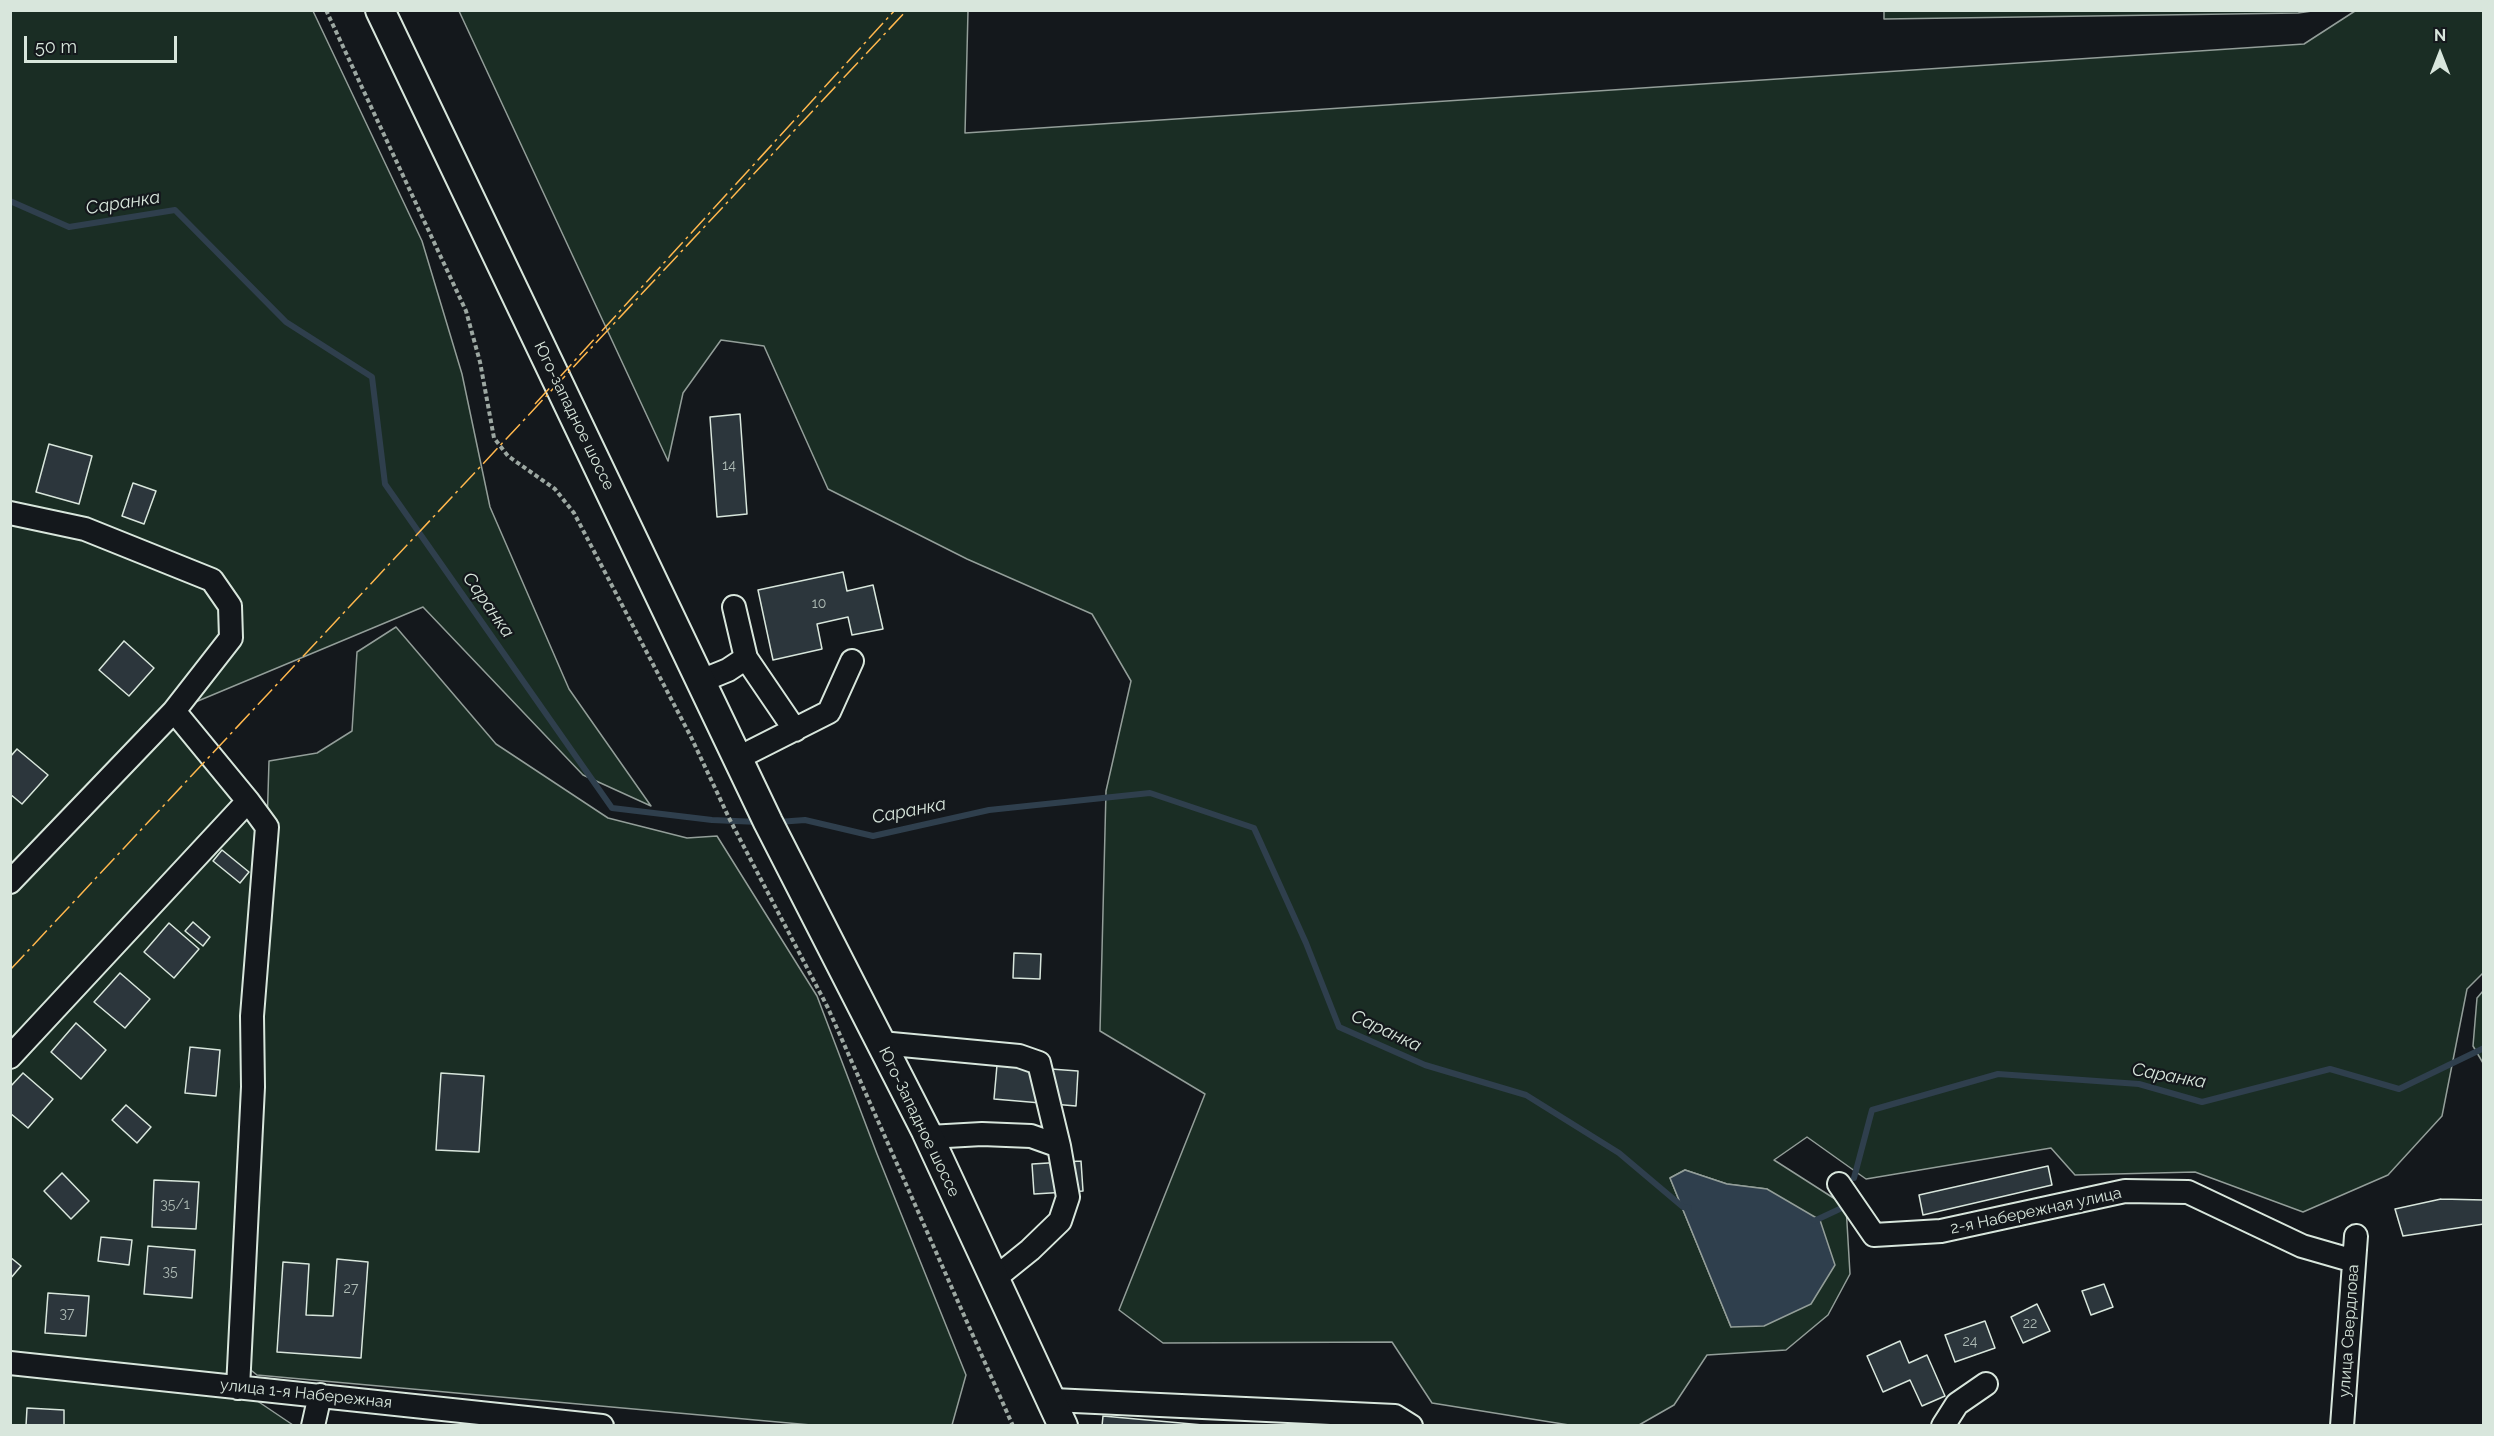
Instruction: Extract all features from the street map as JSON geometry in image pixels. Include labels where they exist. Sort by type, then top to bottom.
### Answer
[{"type":"main road","name":"Юго-западное шоссе","points":[[380,10],[768,822]]},
{"type":"main road","name":"Юго-Западное шоссе","points":[[768,822],[929,1137],[1058,1413]]},
{"type":"street","points":[[10,513],[85,530],[212,580],[230,606],[231,638],[174,711],[10,882]]},
{"type":"street","points":[[734,607],[746,658],[795,730]]},
{"type":"street","points":[[701,681],[728,670],[746,658]]},
{"type":"street","points":[[738,758],[830,712],[852,661]]},
{"type":"street","points":[[174,711],[249,801],[267,827],[252,1016],[253,1087],[238,1388]]},
{"type":"street","points":[[10,1057],[249,801]]},
{"type":"street","points":[[881,1042],[1019,1056],[1039,1063],[1059,1146],[1068,1197],[1060,1221],[1030,1250],[994,1279]]},
{"type":"street","points":[[929,1137],[982,1134],[1031,1136],[1059,1146]]},
{"type":"street","name":"2-я Набережная улица","points":[[1839,1184],[1874,1235],[1941,1231],[2125,1191],[2188,1192],[2302,1246],[2354,1262]]},
{"type":"street","name":"улица Свердлова","points":[[2342,1425],[2356,1236]]},
{"type":"street","name":"улица 1-я Набережная","points":[[10,1363],[602,1425]]},
{"type":"street","points":[[1943,1425],[1957,1404],[1986,1383]]},
{"type":"street","points":[[313,1425],[320,1395]]},
{"type":"street","points":[[1058,1413],[1395,1416],[1411,1425]]},
{"type":"path","points":[[326,10],[466,311],[480,362],[494,438],[508,456],[555,489],[574,513],[828,1008],[1012,1425]]},
{"type":"green space","points":[[1884,10],[2312,11],[1884,19]]},
{"type":"green space","points":[[10,11],[313,11],[422,241],[462,374],[490,507],[569,689],[651,806],[583,775],[423,607],[174,711],[267,827],[269,761],[317,753],[352,731],[357,652],[396,627],[496,744],[608,818],[687,838],[717,836],[817,996],[877,1154],[966,1375],[952,1425],[811,1425],[257,1375],[247,1367],[238,1388],[293,1425],[11,1425]]},
{"type":"green space","points":[[459,11],[968,11],[965,133],[2304,44],[2355,11],[2483,11],[2484,972],[2467,989],[2442,1116],[2388,1175],[2303,1212],[2195,1172],[2075,1175],[2051,1148],[1866,1179],[1807,1137],[1774,1160],[1846,1206],[1850,1274],[1828,1315],[1786,1350],[1707,1355],[1674,1405],[1639,1425],[1569,1425],[1432,1403],[1392,1342],[1163,1343],[1119,1310],[1205,1094],[1100,1031],[1106,791],[1131,681],[1092,614],[967,559],[828,489],[764,346],[721,340],[683,393],[668,461]],"holes":[[[1685,1170],[1727,1184],[1767,1189],[1731,1327],[1670,1178]]]},
{"type":"green space","points":[[2483,991],[2483,1063],[2473,1046],[2477,998]]},
{"type":"water","points":[[1685,1170],[1727,1184],[1767,1189],[1820,1220],[1835,1265],[1811,1304],[1764,1326],[1731,1327],[1670,1178]]},
{"type":"building","points":[[740,414],[747,514],[717,517],[710,417]]},
{"type":"building","points":[[49,444],[92,456],[79,504],[36,492]]},
{"type":"building","points":[[133,483],[156,491],[144,524],[122,516]]},
{"type":"building","points":[[843,572],[847,591],[873,585],[883,629],[852,635],[848,617],[817,624],[822,649],[773,660],[758,590]]},
{"type":"building","points":[[124,641],[154,668],[129,696],[99,670]]},
{"type":"building","points":[[17,749],[48,775],[22,804],[10,794],[10,757]]},
{"type":"building","points":[[222,850],[249,872],[240,883],[213,861]]},
{"type":"building","points":[[193,922],[210,937],[203,946],[185,931]]},
{"type":"building","points":[[169,923],[199,949],[174,978],[144,952]]},
{"type":"building","points":[[1014,953],[1041,954],[1040,979],[1013,978]]},
{"type":"building","points":[[120,973],[150,999],[125,1028],[94,1002]]},
{"type":"building","points":[[76,1023],[106,1050],[81,1079],[51,1052]]},
{"type":"building","points":[[190,1047],[220,1050],[216,1096],[185,1093]]},
{"type":"building","points":[[997,1065],[1078,1071],[1076,1106],[994,1099]]},
{"type":"building","points":[[23,1073],[53,1099],[28,1128],[10,1113],[10,1087]]},
{"type":"building","points":[[441,1073],[484,1076],[479,1152],[436,1150]]},
{"type":"building","points":[[126,1105],[151,1127],[137,1143],[112,1120]]},
{"type":"building","points":[[1081,1161],[1083,1191],[1034,1194],[1032,1164]]},
{"type":"building","points":[[2048,1166],[2052,1185],[1923,1215],[1919,1195]]},
{"type":"building","points":[[62,1173],[89,1201],[71,1219],[44,1191]]},
{"type":"building","points":[[154,1180],[199,1182],[196,1229],[152,1227]]},
{"type":"building","points":[[2441,1199],[2484,1200],[2484,1224],[2403,1236],[2395,1209]]},
{"type":"building","points":[[101,1237],[132,1240],[129,1265],[98,1261]]},
{"type":"building","points":[[148,1246],[195,1250],[192,1298],[144,1294]]},
{"type":"building","points":[[10,1257],[21,1266],[10,1279]]},
{"type":"building","points":[[337,1259],[368,1262],[361,1358],[277,1352],[283,1262],[309,1264],[306,1315],[333,1316]]},
{"type":"building","points":[[2104,1284],[2113,1307],[2091,1315],[2082,1291]]},
{"type":"building","points":[[48,1293],[89,1296],[86,1336],[45,1333]]},
{"type":"building","points":[[2037,1304],[2050,1331],[2023,1343],[2011,1317]]},
{"type":"building","points":[[1985,1321],[1995,1348],[1955,1362],[1945,1335]]},
{"type":"building","points":[[1900,1341],[1909,1363],[1927,1355],[1945,1396],[1922,1406],[1910,1380],[1883,1392],[1867,1356]]},
{"type":"building","points":[[27,1408],[64,1410],[64,1426],[26,1426]]},
{"type":"building","points":[[1103,1416],[1214,1426],[1102,1426]]},
{"type":"waterway","name":"Саранка","points":[[10,201],[69,227],[175,210],[286,322],[372,377],[385,484],[612,808],[712,820],[759,822]]},
{"type":"waterway","name":"Саранка","points":[[778,822],[805,820],[873,836],[989,810],[1150,793],[1254,828],[1306,943],[1339,1027],[1425,1065],[1526,1095],[1619,1153],[1683,1207],[1689,1208]]},
{"type":"waterway","name":"Саранка","points":[[1854,1178],[1872,1110],[1998,1074],[2139,1084],[2202,1102],[2330,1069],[2399,1089],[2484,1048]]},
{"type":"waterway","name":"Саранка","points":[[1814,1221],[1846,1206]]},
{"type":"power","points":[[535,404],[895,10]]},
{"type":"power","points":[[10,970],[907,10]]}]
